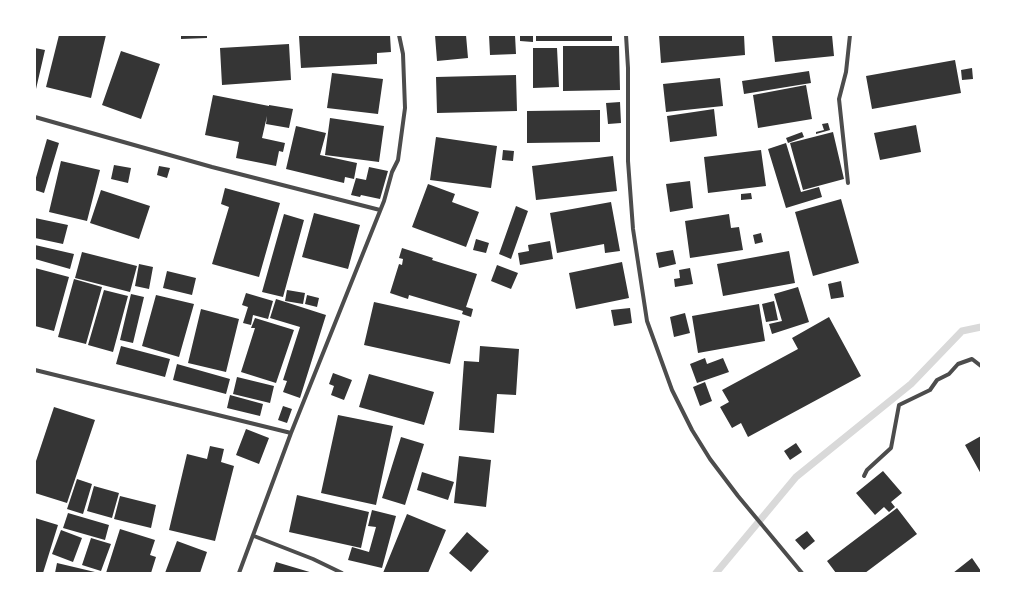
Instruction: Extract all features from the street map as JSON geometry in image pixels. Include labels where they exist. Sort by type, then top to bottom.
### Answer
[{"type":"street","points":[[239,573],[291,433],[384,201],[392,172],[398,160],[405,108],[403,54],[399,35]]},
{"type":"street","points":[[626,35],[628,68],[628,161],[633,229],[647,321],[672,390],[692,430],[710,459],[738,496],[802,573]]},
{"type":"street","points":[[848,183],[839,99],[846,72],[850,35]]},
{"type":"street","points":[[35,117],[212,167],[380,210]]},
{"type":"street","points":[[864,476],[867,470],[890,448],[899,405],[930,390],[937,380],[949,374],[958,364],[972,359],[981,366]]},
{"type":"street","points":[[35,370],[291,433]]},
{"type":"street","points":[[254,536],[313,559],[342,573]]},
{"type":"building","points":[[59,35],[106,35],[91,98],[46,87]]},
{"type":"building","points":[[181,35],[207,35],[207,38],[181,39]]},
{"type":"building","points":[[390,35],[391,52],[377,53],[377,64],[301,68],[299,36]]},
{"type":"building","points":[[435,35],[466,35],[468,58],[437,61]]},
{"type":"building","points":[[489,35],[515,35],[516,54],[490,55]]},
{"type":"building","points":[[520,35],[533,35],[533,42],[520,41]]},
{"type":"building","points":[[536,35],[612,35],[612,41],[536,41]]},
{"type":"building","points":[[659,35],[744,35],[745,55],[661,63]]},
{"type":"building","points":[[772,35],[832,35],[834,56],[775,62]]},
{"type":"building","points":[[289,44],[291,80],[222,85],[220,48]]},
{"type":"building","points":[[563,46],[619,46],[620,90],[563,91]]},
{"type":"building","points":[[35,48],[45,50],[36,89],[35,89]]},
{"type":"building","points":[[533,48],[557,48],[559,87],[533,88]]},
{"type":"building","points":[[121,51],[160,64],[141,119],[102,105]]},
{"type":"building","points":[[955,60],[961,93],[872,109],[866,76]]},
{"type":"building","points":[[972,68],[973,79],[962,80],[961,70]]},
{"type":"building","points":[[809,71],[811,83],[744,94],[742,81]]},
{"type":"building","points":[[332,73],[383,79],[378,114],[327,108]]},
{"type":"building","points":[[516,75],[517,111],[437,113],[436,77]]},
{"type":"building","points":[[720,78],[723,106],[666,112],[663,84]]},
{"type":"building","points":[[806,85],[812,119],[758,128],[753,95]]},
{"type":"building","points":[[213,95],[293,109],[289,128],[266,124],[267,116],[262,138],[285,143],[283,152],[279,151],[276,166],[236,158],[239,142],[205,135]]},
{"type":"building","points":[[620,102],[621,123],[608,124],[606,103]]},
{"type":"building","points":[[714,109],[717,136],[670,142],[667,116]]},
{"type":"building","points":[[600,110],[600,142],[527,143],[527,111]]},
{"type":"building","points":[[330,118],[384,126],[379,162],[325,155]]},
{"type":"building","points":[[828,123],[830,130],[816,134],[816,132],[824,130],[822,124]]},
{"type":"building","points":[[916,125],[921,152],[880,160],[874,133]]},
{"type":"building","points":[[296,126],[326,133],[320,155],[357,163],[354,179],[345,177],[344,183],[286,169]]},
{"type":"building","points":[[802,132],[804,137],[788,143],[786,138]]},
{"type":"building","points":[[833,132],[844,179],[803,190],[790,143]]},
{"type":"building","points":[[436,137],[497,146],[491,188],[430,180]]},
{"type":"building","points":[[47,139],[59,143],[44,193],[35,190],[35,181]]},
{"type":"building","points":[[786,143],[801,192],[819,187],[822,197],[786,208],[768,149]]},
{"type":"building","points":[[503,150],[514,151],[513,161],[502,160]]},
{"type":"building","points":[[761,150],[766,186],[708,193],[704,157]]},
{"type":"building","points":[[613,156],[617,191],[536,200],[532,166]]},
{"type":"building","points":[[61,161],[100,170],[87,221],[49,212]]},
{"type":"building","points":[[114,165],[131,168],[128,183],[111,179]]},
{"type":"building","points":[[159,166],[170,168],[167,178],[157,175]]},
{"type":"building","points":[[369,167],[388,171],[380,199],[361,195],[360,197],[351,195],[356,178],[366,180]]},
{"type":"building","points":[[690,181],[693,208],[670,212],[666,184]]},
{"type":"building","points":[[428,184],[455,194],[452,202],[479,212],[466,247],[412,227]]},
{"type":"building","points":[[225,188],[280,203],[259,277],[212,264],[229,207],[221,204]]},
{"type":"building","points":[[101,190],[150,206],[139,239],[90,223]]},
{"type":"building","points":[[751,193],[752,199],[741,200],[741,194]]},
{"type":"building","points":[[841,199],[859,263],[813,276],[795,212]]},
{"type":"building","points":[[611,202],[620,251],[605,253],[604,244],[557,253],[550,213]]},
{"type":"building","points":[[516,206],[528,211],[511,259],[499,254]]},
{"type":"building","points":[[314,213],[360,225],[348,269],[302,257]]},
{"type":"building","points":[[284,214],[304,220],[283,297],[262,292]]},
{"type":"building","points":[[729,214],[731,228],[739,227],[743,250],[690,258],[685,221]]},
{"type":"building","points":[[35,218],[68,225],[63,244],[35,238]]},
{"type":"building","points":[[761,233],[763,242],[755,244],[753,235]]},
{"type":"building","points":[[476,239],[489,243],[486,253],[473,250]]},
{"type":"building","points":[[550,241],[553,259],[520,265],[518,253],[529,251],[528,245]]},
{"type":"building","points":[[35,245],[74,254],[70,269],[35,259]]},
{"type":"building","points":[[402,248],[433,258],[432,260],[477,274],[466,307],[473,309],[471,317],[462,314],[463,311],[409,295],[408,299],[390,293],[399,264],[402,265],[403,259],[399,258]]},
{"type":"building","points":[[673,250],[676,264],[659,268],[656,253]]},
{"type":"building","points":[[789,251],[795,283],[723,296],[717,264]]},
{"type":"building","points":[[82,252],[137,266],[130,292],[75,278]]},
{"type":"building","points":[[622,262],[629,298],[576,309],[569,273]]},
{"type":"building","points":[[139,264],[153,267],[149,289],[135,286]]},
{"type":"building","points":[[497,265],[518,273],[511,289],[491,281]]},
{"type":"building","points":[[35,268],[69,277],[54,331],[35,326]]},
{"type":"building","points":[[690,268],[693,284],[675,287],[674,279],[680,278],[679,270]]},
{"type":"building","points":[[167,271],[196,278],[192,295],[163,288]]},
{"type":"building","points":[[74,279],[102,287],[86,344],[58,337]]},
{"type":"building","points":[[841,281],[844,297],[831,299],[828,284]]},
{"type":"building","points":[[798,287],[809,322],[772,334],[769,324],[782,321],[774,294]]},
{"type":"building","points":[[104,290],[128,296],[113,352],[88,345]]},
{"type":"building","points":[[287,290],[305,293],[303,304],[285,301]]},
{"type":"building","points":[[246,293],[273,301],[268,319],[253,315],[251,325],[243,323],[248,307],[242,305]]},
{"type":"building","points":[[131,294],[144,297],[133,343],[120,340]]},
{"type":"building","points":[[156,295],[194,304],[179,357],[142,346]]},
{"type":"building","points":[[307,295],[319,298],[317,307],[305,304]]},
{"type":"building","points":[[276,299],[326,315],[300,398],[283,392],[287,381],[283,380],[300,327],[270,318]]},
{"type":"building","points":[[774,301],[778,320],[766,322],[762,304]]},
{"type":"building","points":[[374,302],[460,321],[450,364],[364,345]]},
{"type":"building","points":[[759,304],[765,341],[698,353],[692,316]]},
{"type":"building","points":[[630,308],[632,323],[614,326],[611,310]]},
{"type":"building","points":[[201,309],[239,319],[226,372],[188,363]]},
{"type":"building","points":[[685,313],[690,333],[674,337],[670,317]]},
{"type":"building","points":[[829,317],[861,376],[748,437],[741,423],[732,428],[720,407],[729,402],[722,390],[798,349],[792,338]]},
{"type":"building","points":[[255,318],[294,330],[276,383],[241,372],[255,328],[251,328]]},
{"type":"building","points":[[121,346],[170,359],[165,377],[116,364]]},
{"type":"building","points":[[480,346],[519,349],[516,395],[497,394],[494,433],[459,430],[464,361],[479,362]]},
{"type":"building","points":[[705,358],[707,364],[723,358],[729,372],[697,383],[690,364]]},
{"type":"building","points":[[177,364],[230,379],[226,394],[173,380]]},
{"type":"building","points":[[333,373],[352,380],[344,400],[331,395],[334,386],[329,384]]},
{"type":"building","points":[[369,374],[434,392],[424,425],[359,407]]},
{"type":"building","points":[[237,377],[274,386],[270,403],[233,394]]},
{"type":"building","points":[[705,382],[712,401],[700,406],[693,387]]},
{"type":"building","points":[[230,395],[263,404],[260,416],[227,408]]},
{"type":"building","points":[[283,406],[292,409],[287,423],[278,420]]},
{"type":"building","points":[[54,407],[95,420],[67,503],[35,493],[35,464]]},
{"type":"building","points":[[338,415],[393,426],[376,505],[321,493]]},
{"type":"building","points":[[246,429],[269,438],[259,464],[236,455]]},
{"type":"building","points":[[981,436],[981,474],[965,445]]},
{"type":"building","points":[[401,437],[424,444],[405,505],[382,498]]},
{"type":"building","points":[[796,443],[802,452],[790,460],[784,451]]},
{"type":"building","points":[[210,446],[224,449],[221,462],[234,466],[215,541],[169,530],[187,454],[207,459]]},
{"type":"building","points":[[459,456],[491,460],[486,507],[454,503]]},
{"type":"building","points":[[883,471],[902,493],[891,502],[895,507],[889,512],[884,507],[875,515],[856,493]]},
{"type":"building","points":[[422,472],[454,482],[448,500],[417,490]]},
{"type":"building","points":[[77,479],[92,484],[83,514],[67,509]]},
{"type":"building","points":[[94,486],[119,493],[112,518],[87,511]]},
{"type":"building","points":[[297,495],[369,512],[361,548],[289,532]]},
{"type":"building","points":[[120,496],[156,505],[151,528],[114,519]]},
{"type":"building","points":[[897,508],[917,534],[865,573],[836,573],[827,561]]},
{"type":"building","points":[[372,510],[396,516],[382,568],[348,560],[352,547],[369,552],[376,527],[368,526]]},
{"type":"building","points":[[68,513],[109,525],[105,540],[63,528]]},
{"type":"building","points":[[407,514],[446,530],[428,573],[383,573]]},
{"type":"building","points":[[35,518],[58,525],[43,573],[35,573]]},
{"type":"building","points":[[120,529],[155,540],[150,555],[156,557],[151,573],[106,573]]},
{"type":"building","points":[[61,530],[82,538],[73,562],[52,554]]},
{"type":"building","points":[[807,531],[815,541],[804,550],[795,540]]},
{"type":"building","points":[[467,532],[489,551],[471,572],[449,553]]},
{"type":"building","points":[[91,538],[111,544],[101,571],[82,565]]},
{"type":"building","points":[[177,541],[207,552],[200,573],[165,573]]},
{"type":"building","points":[[972,558],[981,573],[953,573]]},
{"type":"building","points":[[276,562],[313,573],[273,573]]},
{"type":"building","points":[[57,563],[95,572],[95,573],[55,573]]},
{"type":"waterway","points":[[716,573],[796,477],[911,384],[962,331],[981,327]]}]
